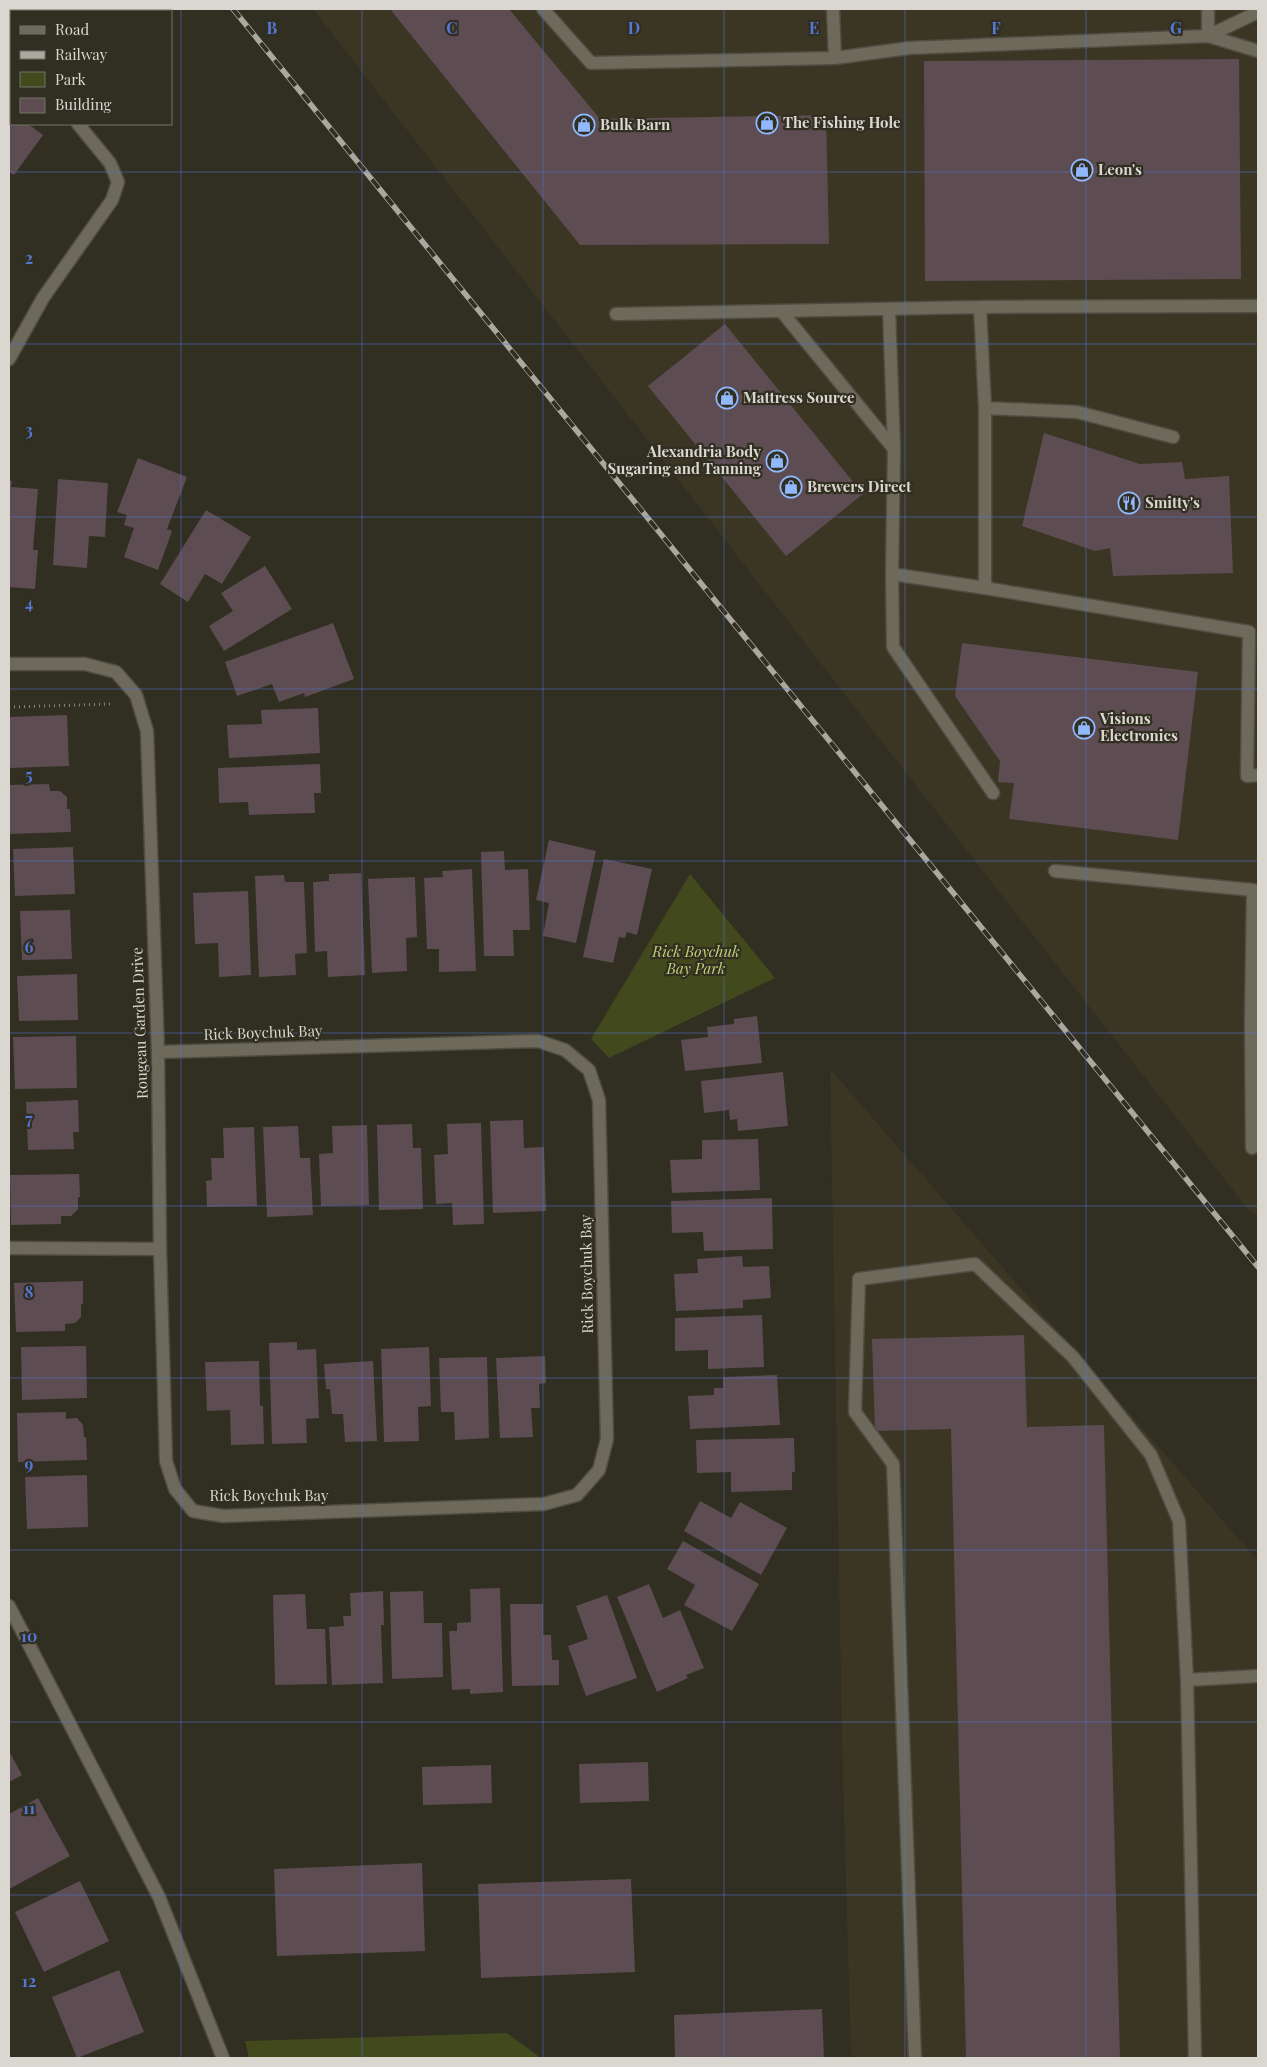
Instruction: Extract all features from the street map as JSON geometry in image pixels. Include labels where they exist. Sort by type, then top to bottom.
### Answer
[{"type":"street","points":[[544,9],[591,63],[835,58],[909,48],[1208,36],[1258,51]]},
{"type":"street","points":[[834,9],[835,58]]},
{"type":"street","points":[[1208,9],[1208,36]]},
{"type":"street","points":[[1208,36],[1258,12]]},
{"type":"street","points":[[9,359],[43,298],[112,200],[118,182],[110,163],[79,125]]},
{"type":"street","points":[[616,314],[980,307],[1258,306]]},
{"type":"street","points":[[980,307],[986,408],[985,588]]},
{"type":"street","points":[[889,309],[894,449],[893,646],[993,793]]},
{"type":"street","points":[[782,312],[894,449]]},
{"type":"street","points":[[986,408],[1077,412],[1173,437]]},
{"type":"street","points":[[892,574],[1255,633],[1247,776],[1258,775]]},
{"type":"street","name":"Rougeau Garden Drive","points":[[9,664],[85,664],[116,672],[136,695],[147,731],[158,1052],[160,1249],[166,1462],[175,1489]]},
{"type":"street","points":[[1055,871],[1252,890],[1254,1021],[1252,1148]]},
{"type":"street","name":"Rick Boychuk Bay","points":[[158,1052],[538,1041],[565,1050],[589,1070],[599,1100],[607,1439],[599,1470],[577,1495],[544,1504],[224,1516],[193,1511],[175,1489]]},
{"type":"street","points":[[9,1248],[160,1249]]},
{"type":"street","points":[[915,2058],[894,1464],[855,1412],[859,1279],[975,1264],[1073,1357],[1151,1456],[1180,1520],[1187,1680],[1195,2058]]},
{"type":"street","points":[[9,1606],[159,1897],[223,2058]]},
{"type":"street","points":[[1187,1680],[1258,1676]]},
{"type":"path","points":[[9,707],[138,703]]},
{"type":"shaded area","points":[[313,9],[1258,9],[1258,1214],[1251,1213],[874,732]]},
{"type":"shaded area","points":[[830,1069],[1258,1561],[1258,2058],[851,2058],[842,1739]]},
{"type":"green space","name":"Rick Boychuk Bay Park","points":[[690,874],[775,978],[609,1058],[591,1039]]},
{"type":"green space","points":[[507,2033],[541,2058],[249,2058],[245,2041]]},
{"type":"building","points":[[390,9],[509,9],[600,119],[826,115],[829,244],[580,245]]},
{"type":"building","name":"Leon's","points":[[1239,59],[1241,279],[925,281],[924,61]]},
{"type":"building","points":[[9,108],[10,125],[29,125],[43,135],[14,175],[9,172]]},
{"type":"building","points":[[725,324],[863,494],[786,556],[648,386]]},
{"type":"building","name":"Smitty's","points":[[1044,433],[1140,464],[1182,462],[1185,479],[1229,476],[1233,573],[1113,576],[1110,548],[1095,551],[1022,526]]},
{"type":"building","points":[[138,458],[187,477],[167,529],[172,531],[158,570],[124,557],[134,528],[124,525],[127,515],[117,512]]},
{"type":"building","points":[[58,479],[108,483],[105,537],[89,536],[87,568],[53,565]]},
{"type":"building","points":[[9,480],[12,481],[11,487],[38,489],[33,550],[38,550],[35,589],[9,587]]},
{"type":"building","points":[[206,510],[251,537],[222,584],[205,574],[188,602],[160,584]]},
{"type":"building","points":[[265,566],[292,609],[224,651],[209,626],[233,611],[221,593]]},
{"type":"building","points":[[333,623],[354,679],[305,697],[304,693],[279,702],[272,684],[237,696],[225,662]]},
{"type":"building","name":"Visions Electronics","points":[[962,643],[1198,672],[1178,840],[1009,819],[1014,783],[998,782],[1000,761],[955,696]]},
{"type":"building","points":[[318,708],[320,753],[229,758],[227,725],[262,724],[261,710]]},
{"type":"building","points":[[67,715],[69,766],[9,768],[9,717]]},
{"type":"building","points":[[320,764],[321,793],[314,793],[315,813],[249,815],[248,802],[219,803],[218,768]]},
{"type":"building","points":[[49,784],[50,791],[60,791],[67,797],[67,809],[70,809],[71,832],[9,834],[9,785]]},
{"type":"building","points":[[549,840],[596,851],[576,943],[543,936],[549,903],[536,900]]},
{"type":"building","points":[[73,847],[75,894],[15,896],[13,849]]},
{"type":"building","points":[[504,851],[505,870],[528,869],[530,930],[513,930],[514,956],[484,956],[481,852]]},
{"type":"building","points":[[604,859],[652,869],[637,935],[627,932],[625,938],[619,937],[613,963],[583,957]]},
{"type":"building","points":[[472,869],[476,971],[439,972],[439,949],[427,949],[424,878],[443,877],[442,871]]},
{"type":"building","points":[[361,873],[365,975],[328,977],[327,951],[315,952],[313,882],[329,881],[329,874]]},
{"type":"building","points":[[284,875],[285,882],[304,882],[307,953],[295,954],[296,975],[259,977],[255,876]]},
{"type":"building","points":[[415,877],[417,937],[406,938],[407,971],[372,973],[368,879]]},
{"type":"building","points":[[248,891],[251,975],[219,977],[218,943],[195,944],[193,893]]},
{"type":"building","points":[[70,910],[72,959],[22,960],[20,911]]},
{"type":"building","points":[[77,974],[78,1020],[19,1021],[17,976]]},
{"type":"building","points":[[757,1016],[762,1063],[685,1071],[681,1040],[708,1037],[707,1027],[734,1024],[734,1019]]},
{"type":"building","points":[[76,1036],[77,1088],[15,1089],[13,1037]]},
{"type":"building","points":[[783,1072],[788,1126],[738,1131],[737,1119],[730,1120],[729,1110],[704,1113],[701,1081]]},
{"type":"building","points":[[78,1100],[79,1132],[73,1132],[74,1149],[28,1150],[26,1102]]},
{"type":"building","points":[[523,1120],[524,1148],[544,1147],[546,1211],[493,1213],[490,1121]]},
{"type":"building","points":[[481,1123],[484,1224],[453,1225],[452,1203],[436,1204],[434,1155],[448,1154],[447,1124]]},
{"type":"building","points":[[412,1124],[413,1148],[421,1148],[423,1209],[379,1210],[377,1125]]},
{"type":"building","points":[[367,1125],[369,1205],[321,1206],[319,1154],[333,1153],[332,1126]]},
{"type":"building","points":[[298,1126],[300,1158],[310,1158],[313,1215],[267,1217],[263,1127]]},
{"type":"building","points":[[254,1127],[257,1206],[207,1207],[206,1181],[212,1180],[211,1158],[224,1158],[223,1128]]},
{"type":"building","points":[[758,1139],[760,1190],[672,1193],[670,1160],[702,1159],[702,1140]]},
{"type":"building","points":[[79,1174],[80,1197],[78,1197],[78,1209],[71,1216],[61,1216],[61,1224],[11,1225],[10,1175]]},
{"type":"building","points":[[772,1198],[773,1249],[704,1251],[703,1232],[672,1233],[671,1201]]},
{"type":"building","points":[[742,1256],[743,1267],[769,1266],[771,1298],[743,1300],[743,1308],[676,1311],[674,1274],[698,1273],[697,1259]]},
{"type":"building","points":[[83,1281],[81,1317],[75,1323],[65,1324],[65,1331],[16,1332],[14,1283]]},
{"type":"building","points":[[762,1315],[764,1367],[708,1369],[708,1350],[675,1351],[675,1318]]},
{"type":"building","points":[[1024,1335],[1027,1427],[1104,1425],[1120,2058],[966,2058],[951,1429],[875,1431],[872,1339]]},
{"type":"building","points":[[297,1342],[297,1350],[316,1349],[319,1418],[306,1419],[307,1443],[272,1444],[269,1343]]},
{"type":"building","points":[[86,1346],[87,1398],[22,1400],[21,1347]]},
{"type":"building","points":[[429,1347],[431,1406],[418,1407],[419,1441],[384,1442],[381,1349]]},
{"type":"building","points":[[545,1356],[546,1383],[539,1384],[540,1408],[531,1408],[533,1437],[500,1438],[496,1358]]},
{"type":"building","points":[[487,1357],[489,1438],[455,1440],[454,1412],[441,1412],[439,1358]]},
{"type":"building","points":[[259,1361],[260,1406],[263,1406],[264,1444],[231,1445],[230,1410],[207,1411],[205,1362]]},
{"type":"building","points":[[373,1361],[377,1441],[345,1442],[343,1414],[332,1414],[330,1389],[326,1389],[324,1364]]},
{"type":"building","points":[[777,1375],[780,1425],[690,1429],[688,1396],[714,1395],[714,1388],[723,1388],[723,1377]]},
{"type":"building","points":[[66,1412],[66,1419],[77,1418],[83,1425],[84,1437],[86,1437],[87,1460],[18,1462],[17,1413]]},
{"type":"building","points":[[794,1438],[795,1472],[792,1472],[792,1490],[731,1492],[731,1472],[697,1473],[696,1440]]},
{"type":"building","points":[[87,1475],[88,1527],[27,1529],[25,1477]]},
{"type":"building","points":[[700,1501],[731,1518],[740,1502],[787,1528],[761,1575],[684,1531]]},
{"type":"building","points":[[683,1541],[759,1584],[732,1631],[684,1605],[695,1585],[667,1569]]},
{"type":"building","points":[[649,1584],[663,1618],[680,1610],[704,1668],[686,1675],[688,1678],[657,1692],[617,1597]]},
{"type":"building","points":[[500,1588],[503,1692],[470,1694],[470,1689],[452,1690],[449,1631],[457,1631],[457,1623],[471,1622],[470,1589]]},
{"type":"building","points":[[383,1591],[384,1625],[381,1625],[383,1683],[332,1685],[329,1627],[344,1626],[343,1616],[351,1616],[350,1593]]},
{"type":"building","points":[[423,1591],[424,1623],[442,1623],[443,1677],[392,1679],[390,1592]]},
{"type":"building","points":[[305,1594],[307,1629],[325,1629],[327,1684],[275,1685],[273,1595]]},
{"type":"building","points":[[607,1595],[637,1678],[586,1696],[568,1646],[588,1639],[576,1606]]},
{"type":"building","points":[[510,1604],[543,1604],[543,1635],[551,1635],[552,1660],[559,1660],[559,1685],[512,1686]]},
{"type":"building","points":[[9,1751],[22,1775],[9,1782]]},
{"type":"building","points":[[648,1762],[649,1801],[580,1803],[579,1764]]},
{"type":"building","points":[[491,1765],[492,1803],[423,1805],[422,1767]]},
{"type":"building","points":[[38,1798],[70,1856],[9,1889],[9,1814]]},
{"type":"building","points":[[422,1863],[425,1951],[277,1956],[274,1869]]},
{"type":"building","points":[[631,1879],[635,1972],[481,1978],[478,1884]]},
{"type":"building","points":[[80,1881],[109,1941],[44,1972],[15,1912]]},
{"type":"building","points":[[119,1970],[144,2032],[77,2058],[52,1997]]},
{"type":"building","points":[[822,2009],[824,2058],[675,2058],[674,2015]]},
{"type":"railway","points":[[233,9],[1258,1267]]},
{"type":"place","name":"The Fishing Hole","points":[[767,123]]},
{"type":"place","name":"Bulk Barn","points":[[584,125]]},
{"type":"place","name":"Leon's","points":[[1082,170]]},
{"type":"place","name":"Mattress Source","points":[[727,398]]},
{"type":"place","name":"Alexandria Body Sugaring and Tanning","points":[[777,461]]},
{"type":"place","name":"Brewers Direct","points":[[791,487]]},
{"type":"place","name":"Smitty's","points":[[1129,503]]},
{"type":"place","name":"Visions Electronics","points":[[1084,728]]}]
